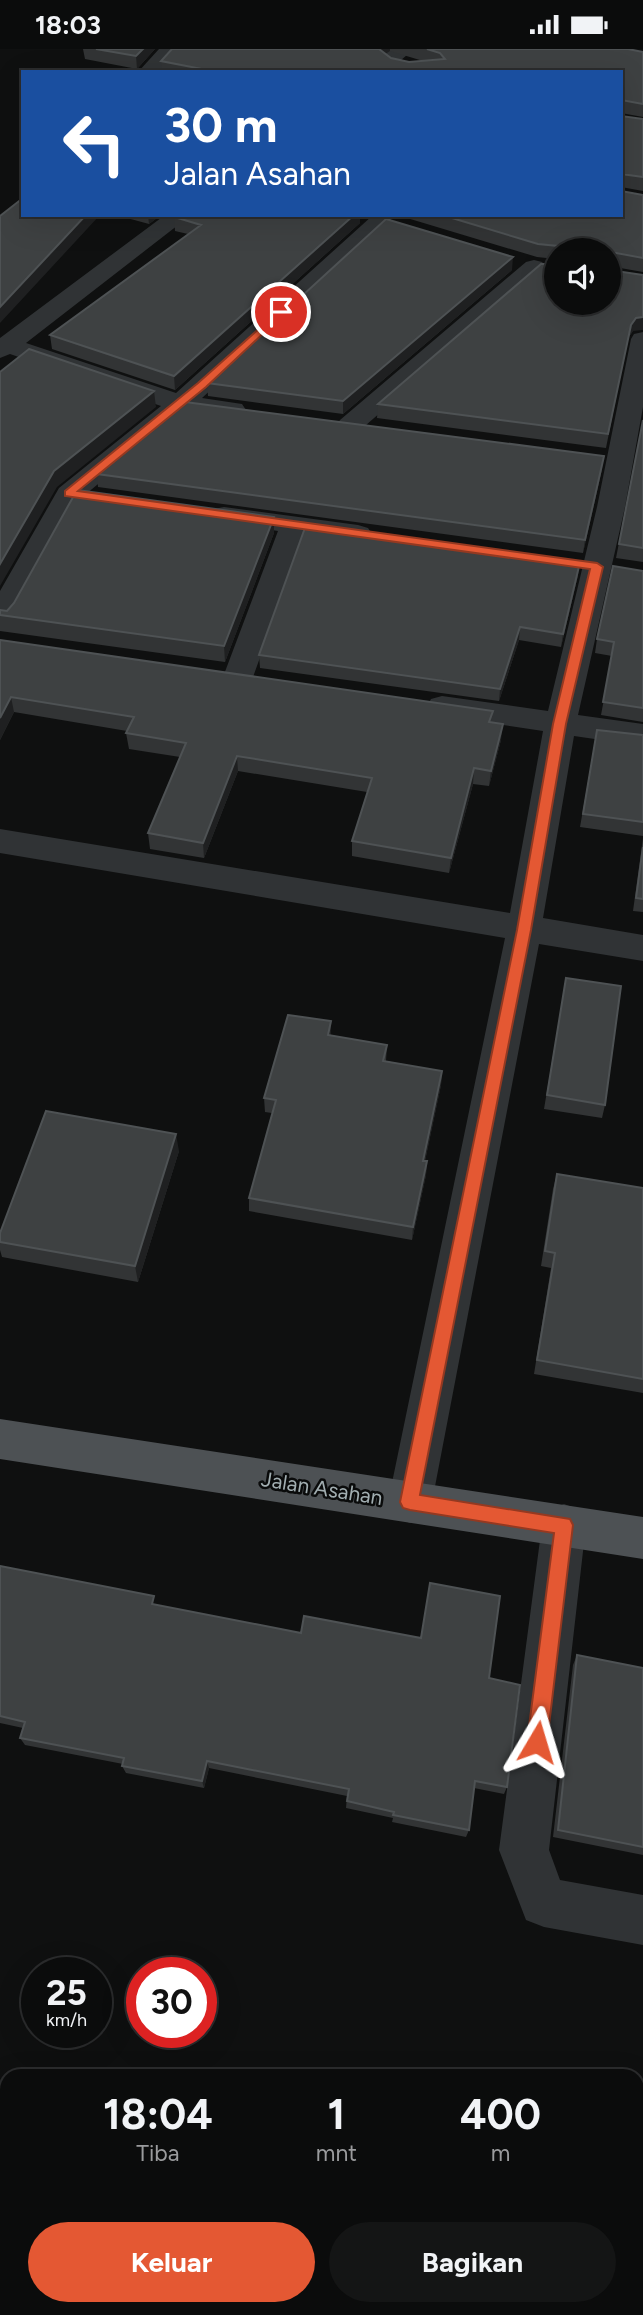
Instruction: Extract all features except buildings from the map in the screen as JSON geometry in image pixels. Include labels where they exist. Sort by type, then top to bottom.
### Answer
[{"type":"main road","name":"Jalan Asahan","points":[[0,1439],[643,1538]]},
{"type":"street","points":[[150,70],[171,49]]},
{"type":"street","points":[[4,347],[177,217]]},
{"type":"street","points":[[0,617],[69,493],[179,404],[371,218],[405,229]]},
{"type":"street","points":[[509,259],[544,268]]},
{"type":"street","points":[[349,426],[544,269]]},
{"type":"street","points":[[410,1502],[524,930],[560,724],[620,461],[643,339]]},
{"type":"street","points":[[4,347],[179,404],[258,414]]},
{"type":"street","points":[[323,422],[390,431]]},
{"type":"street","points":[[593,457],[620,461]]},
{"type":"street","points":[[69,493],[109,499]]},
{"type":"street","points":[[201,512],[390,538]]},
{"type":"street","points":[[238,677],[294,525]]},
{"type":"street","points":[[412,702],[643,735]]},
{"type":"street","points":[[0,841],[524,930],[643,947]]},
{"type":"street","points":[[564,1525],[524,1850],[544,1902],[643,1920]]},
{"type":"route","points":[[281,312],[202,385],[69,493],[597,567],[560,724],[524,930],[410,1502],[564,1525],[537,1742]]}]
